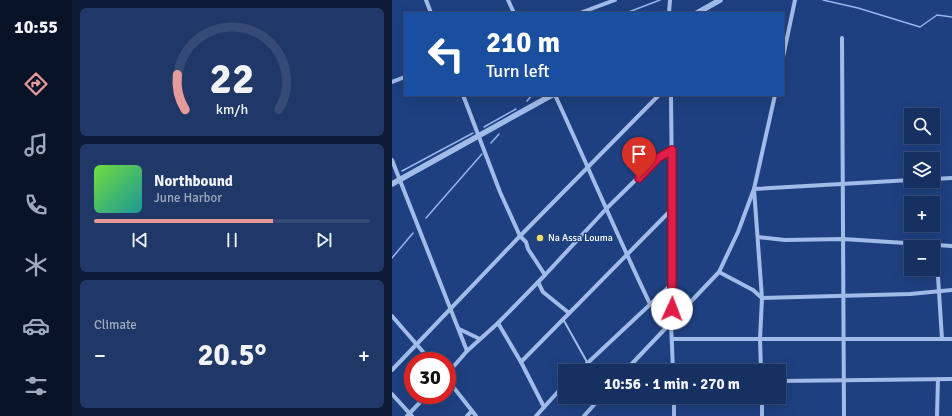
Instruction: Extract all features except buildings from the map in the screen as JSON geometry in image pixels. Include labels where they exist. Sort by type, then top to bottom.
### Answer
[{"type":"street","points":[[426,0],[431,12]]},
{"type":"street","points":[[508,0],[514,12]]},
{"type":"street","points":[[583,12],[615,0]]},
{"type":"street","points":[[669,12],[670,0]]},
{"type":"street","points":[[699,12],[720,0]]},
{"type":"street","points":[[784,52],[795,0]]},
{"type":"street","points":[[842,38],[844,416]]},
{"type":"street","points":[[392,82],[404,77]]},
{"type":"street","points":[[463,96],[480,136],[500,192],[520,236],[526,242],[528,249],[544,275]]},
{"type":"street","points":[[392,184],[551,96]]},
{"type":"street","points":[[554,96],[589,167],[650,304]]},
{"type":"street","points":[[392,370],[520,236],[658,96]]},
{"type":"street","points":[[671,96],[673,283],[671,322],[673,364]]},
{"type":"street","points":[[632,364],[719,272],[738,232],[754,189],[775,96]]},
{"type":"street","points":[[456,364],[467,351],[498,323],[538,282],[607,208],[658,158],[672,150]]},
{"type":"street","points":[[392,160],[467,351]]},
{"type":"street","points":[[940,179],[952,178]]},
{"type":"street","points":[[754,189],[904,180]]},
{"type":"street","points":[[754,189],[762,298],[760,339],[761,364]]},
{"type":"street","points":[[521,362],[672,209]]},
{"type":"street","points":[[758,237],[786,240],[843,239],[904,243]]},
{"type":"street","points":[[940,245],[952,246]]},
{"type":"street","points":[[719,272],[754,290],[762,298],[910,294],[952,290]]},
{"type":"street","points":[[938,276],[942,339]]},
{"type":"street","points":[[538,282],[543,292],[569,313]]},
{"type":"street","points":[[587,363],[673,283]]},
{"type":"street","points":[[392,316],[423,352]]},
{"type":"street","points":[[498,323],[521,362],[544,407]]},
{"type":"street","points":[[458,329],[480,339]]},
{"type":"street","points":[[673,339],[952,339]]},
{"type":"street","points":[[937,416],[938,379]]},
{"type":"street","points":[[786,381],[952,379]]},
{"type":"street","points":[[456,391],[476,416]]},
{"type":"street","points":[[536,416],[558,392]]},
{"type":"street","points":[[392,394],[409,415],[419,404]]},
{"type":"street","points":[[584,416],[595,404]]},
{"type":"street","points":[[674,404],[674,416]]},
{"type":"street","points":[[762,404],[762,416]]},
{"type":"street","points":[[467,416],[472,411]]},
{"type":"lane","points":[[563,319],[587,363]]},
{"type":"waterway","points":[[629,12],[660,0]]},
{"type":"waterway","points":[[823,0],[858,8],[920,27],[937,15],[952,17]]},
{"type":"waterway","points":[[527,101],[531,96]]},
{"type":"waterway","points":[[484,127],[516,109]]},
{"type":"waterway","points":[[402,171],[473,133]]},
{"type":"waterway","points":[[491,143],[499,134]]},
{"type":"waterway","points":[[426,218],[482,154]]},
{"type":"waterway","points":[[392,258],[413,233]]},
{"type":"place","name":"Na Assa Louma","points":[[540,238]]},
{"type":"route","points":[[639,178],[658,158],[672,150],[672,309]]}]
